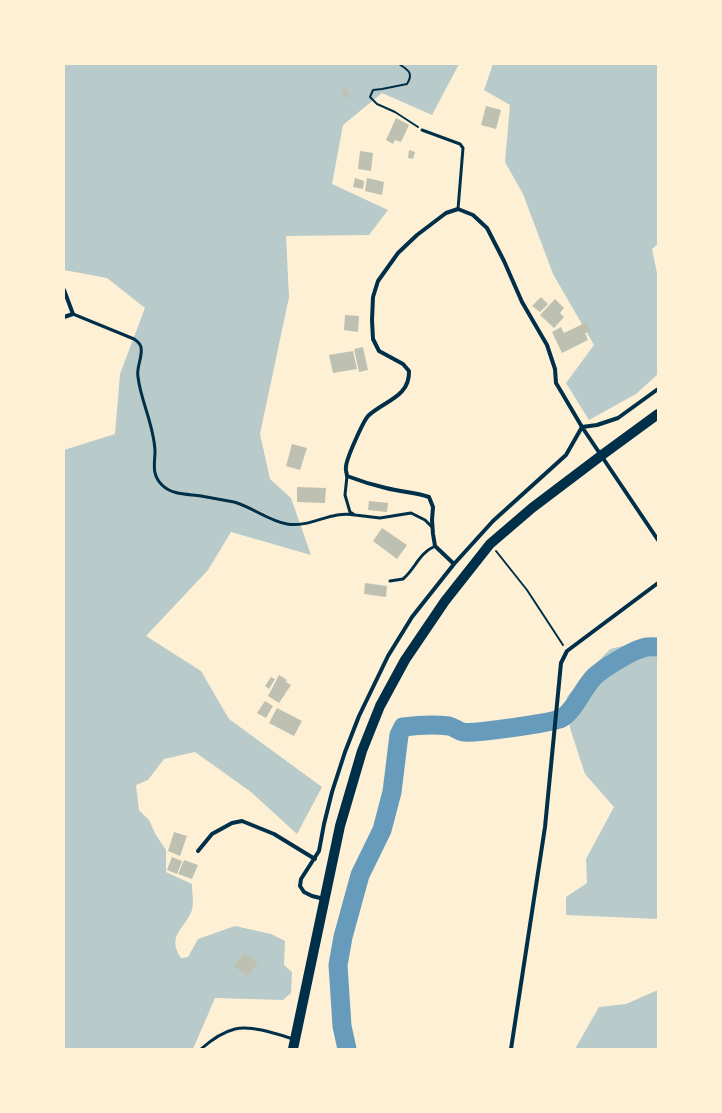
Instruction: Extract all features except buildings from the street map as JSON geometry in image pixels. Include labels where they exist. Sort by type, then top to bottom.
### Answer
[{"type":"highway","points":[[294,1044],[340,826],[362,751],[380,706],[405,660],[441,606],[490,544],[532,508],[658,414]]},
{"type":"street","points":[[454,564],[435,546],[432,527],[433,507],[429,497],[419,493],[387,489],[358,481],[347,476],[346,467],[362,426],[368,417],[397,397],[405,388],[409,378],[409,370],[403,364],[379,351],[373,339],[373,297],[378,281],[398,253],[417,235],[446,213],[458,209],[474,216],[487,228],[504,261],[522,302],[547,345],[555,369],[556,383],[582,427],[658,540]]},
{"type":"street","points":[[64,290],[73,314],[64,317]]},
{"type":"street","points":[[582,427],[597,425],[618,418],[658,389]]},
{"type":"street","points":[[325,899],[312,896],[304,892],[300,886],[301,879],[319,851],[324,824],[338,772],[359,716],[388,656],[412,617],[454,564],[494,521],[566,455],[582,427]]},
{"type":"street","points":[[511,1049],[545,828],[561,663],[567,650],[658,583]]},
{"type":"street","points":[[198,851],[212,834],[232,823],[242,821],[274,834],[315,859]]},
{"type":"lane","points":[[422,130],[460,144],[463,148],[458,209]]},
{"type":"lane","points":[[73,314],[134,338],[140,343],[142,348],[138,367],[138,377],[152,426],[155,451],[155,474],[161,484],[169,490],[181,494],[207,497],[236,503],[288,524],[319,520],[327,516],[346,513],[380,518],[410,513],[425,520],[432,527]]},
{"type":"lane","points":[[347,476],[345,495],[350,512],[355,515]]},
{"type":"lane","points":[[390,580],[403,579],[422,555],[435,546]]},
{"type":"lane","points":[[201,1049],[215,1038],[236,1029],[248,1028],[276,1034],[294,1044]]},
{"type":"path","points":[[399,64],[408,70],[410,74],[411,78],[407,84],[382,90],[373,90],[370,97],[377,104],[395,112],[422,130]]},
{"type":"path","points":[[490,544],[527,590],[567,650]]},
{"type":"shaded area","points":[[64,64],[459,64],[432,115],[382,93],[343,125],[332,184],[388,210],[369,235],[286,236],[289,297],[260,434],[270,479],[291,498],[311,555],[231,532],[208,570],[146,636],[201,671],[229,719],[322,787],[297,834],[251,792],[195,752],[164,759],[148,780],[136,785],[139,810],[149,820],[156,835],[166,850],[166,872],[192,884],[193,907],[189,917],[178,932],[175,943],[181,958],[188,957],[198,939],[235,926],[271,934],[285,941],[284,965],[292,972],[291,993],[283,1000],[215,998],[193,1049],[64,1049],[64,450],[115,434],[120,374],[145,308],[107,278],[64,270]]},
{"type":"shaded area","points":[[493,64],[658,64],[658,244],[652,249],[658,278],[658,374],[636,394],[589,420],[566,383],[594,345],[553,274],[523,194],[505,162],[510,105],[484,90]]},
{"type":"shaded area","points":[[650,640],[658,645],[658,919],[566,915],[566,897],[587,883],[586,859],[614,807],[585,774],[570,728],[567,697],[584,676],[610,649]]},
{"type":"shaded area","points":[[658,990],[658,1049],[575,1049],[599,1007],[626,1004]]},
{"type":"waterway","points":[[347,1049],[342,1026],[338,965],[343,937],[360,875],[382,830],[392,792],[399,735],[403,727],[444,725],[459,731],[470,732],[513,728],[544,723],[562,718],[571,710],[594,677],[603,670],[624,656],[638,650],[646,647],[658,647]]}]
